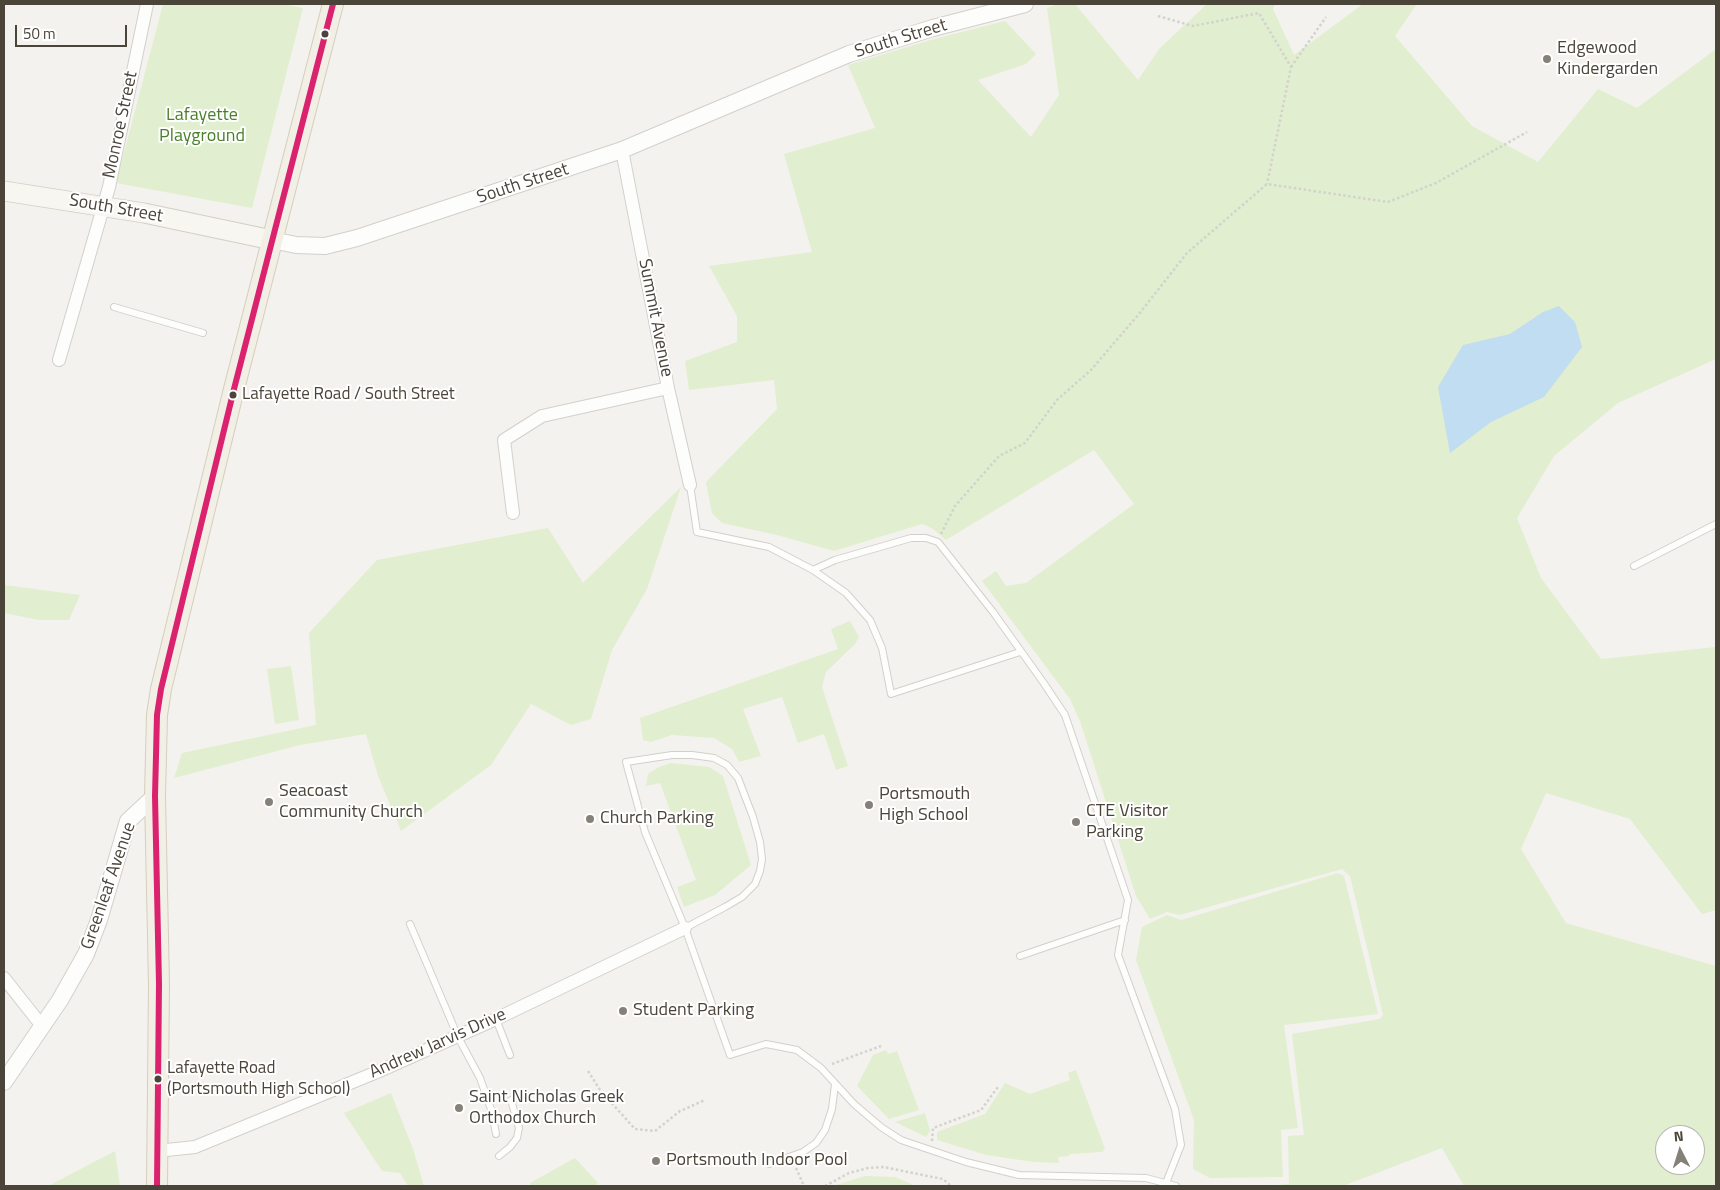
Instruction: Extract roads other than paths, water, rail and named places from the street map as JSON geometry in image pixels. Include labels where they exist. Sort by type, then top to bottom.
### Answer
[{"type":"main road","points":[[157,1186],[159,984],[155,796],[157,715],[161,689],[225,422],[334,4]]},
{"type":"main road","name":"South Street","points":[[4,191],[103,206],[272,240]]},
{"type":"street","name":"Monroe Street","points":[[59,360],[103,206],[146,4]]},
{"type":"street","name":"South Street","points":[[272,240],[309,246],[340,243],[622,150],[849,54],[899,38],[1025,4]]},
{"type":"street","name":"Summit Avenue","points":[[622,150],[668,388],[690,485]]},
{"type":"street","points":[[513,513],[504,440],[542,416],[668,388]]},
{"type":"street","name":"Greenleaf Avenue","points":[[4,1082],[42,1026],[86,954],[99,920],[128,821],[155,796]]},
{"type":"street","name":"Andrew Jarvis Drive","points":[[157,1151],[195,1147],[230,1134],[458,1037],[685,928]]},
{"type":"street","points":[[4,978],[42,1026]]},
{"type":"lane","points":[[114,307],[203,333]]},
{"type":"lane","points":[[690,485],[697,532],[769,547],[813,570],[846,593],[870,620],[881,642],[891,694],[1020,652]]},
{"type":"lane","points":[[1634,566],[1716,524]]},
{"type":"lane","points":[[813,570],[835,560],[911,538],[926,538],[938,542],[993,612],[1065,715],[1128,900],[1126,920],[1118,955],[1175,1109],[1181,1145],[1166,1183]]},
{"type":"lane","points":[[685,928],[742,897],[755,884],[762,859],[753,817],[738,778],[727,765],[714,758],[672,755],[626,762],[645,832],[685,928],[730,1055],[766,1044],[783,1046],[809,1056],[854,1104],[901,1140],[966,1162],[1019,1174],[1146,1178],[1176,1186]]},
{"type":"lane","points":[[1020,956],[1126,920]]},
{"type":"lane","points":[[410,924],[458,1037],[480,1078],[492,1112],[496,1134]]},
{"type":"lane","points":[[496,1019],[510,1055]]},
{"type":"lane","points":[[770,1164],[803,1152],[816,1143],[824,1130],[832,1109],[835,1084]]},
{"type":"lane","points":[[499,1156],[517,1138],[519,1128],[511,1100],[526,1095]]},
{"type":"water","points":[[1559,306],[1575,322],[1582,347],[1544,397],[1491,422],[1450,453],[1438,387],[1463,345],[1510,334],[1543,312]]},
{"type":"place","name":"Edgewood Kindergarden","points":[[1547,59]]},
{"type":"place","name":"Lafayette Road / South Street","points":[[233,395]]},
{"type":"place","name":"Seacoast Community Church","points":[[269,802]]},
{"type":"place","name":"Portsmouth High School","points":[[869,805]]},
{"type":"place","name":"Church Parking","points":[[590,819]]},
{"type":"place","name":"CTE Visitor Parking","points":[[1076,822]]},
{"type":"place","name":"Student Parking","points":[[623,1011]]},
{"type":"place","name":"Lafayette Road (Portsmouth High School)","points":[[158,1079]]},
{"type":"place","name":"Saint Nicholas Greek Orthodox Church","points":[[459,1108]]},
{"type":"place","name":"Portsmouth Indoor Pool","points":[[656,1161]]},
{"type":"park label","name":"Lafayette Playground","points":[[202,126]]}]
